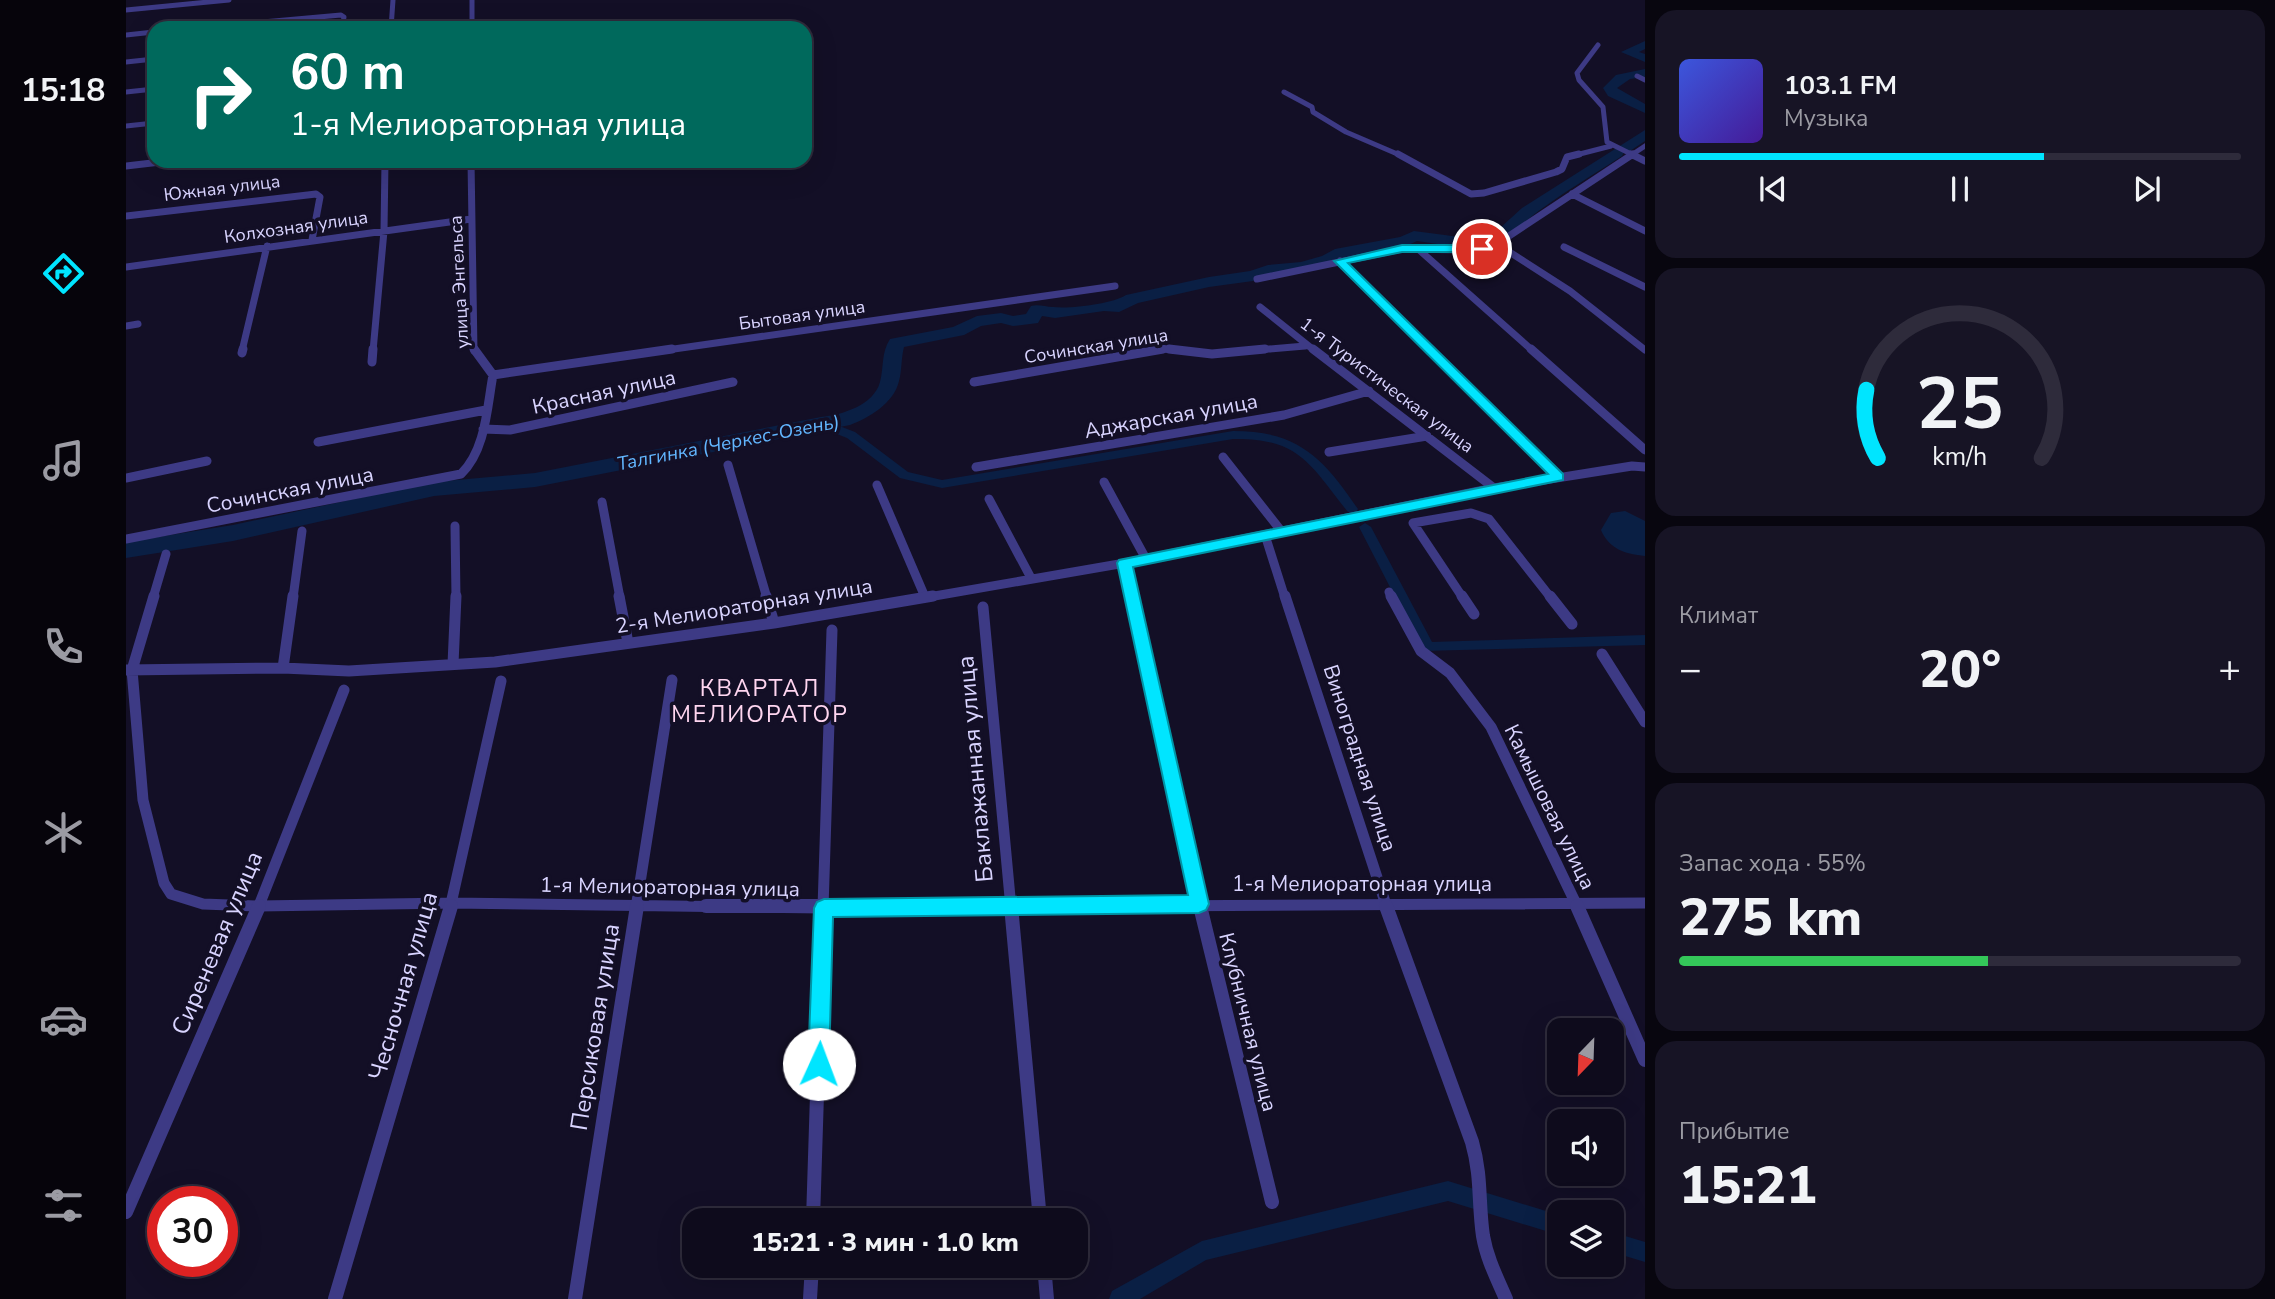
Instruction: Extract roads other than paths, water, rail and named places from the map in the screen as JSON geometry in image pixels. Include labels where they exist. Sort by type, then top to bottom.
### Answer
[{"type":"street","points":[[126,10],[229,0]]},
{"type":"street","points":[[392,21],[393,0]]},
{"type":"street","points":[[472,0],[472,21]]},
{"type":"street","points":[[274,21],[341,15],[343,21]]},
{"type":"street","points":[[126,35],[147,33]]},
{"type":"street","points":[[1598,45],[1577,73],[1579,80],[1603,107],[1606,138],[1611,146],[1645,161]]},
{"type":"street","points":[[126,62],[147,60]]},
{"type":"street","points":[[1637,76],[1645,80]]},
{"type":"street","points":[[126,92],[147,90]]},
{"type":"street","points":[[1284,92],[1312,107],[1313,112],[1346,132],[1405,157],[1471,194],[1485,194],[1556,172],[1562,169],[1567,157],[1611,146]]},
{"type":"street","points":[[126,126],[147,124]]},
{"type":"street","points":[[1257,279],[1417,248],[1468,250],[1497,244],[1645,146]]},
{"type":"street","points":[[126,166],[147,164]]},
{"type":"street","points":[[372,362],[384,231],[385,168]]},
{"type":"street","name":"улица Энгельса","points":[[471,168],[474,352],[493,375]]},
{"type":"street","name":"Южная улица","points":[[126,216],[316,194],[320,197],[312,240]]},
{"type":"street","points":[[1572,194],[1645,231]]},
{"type":"street","name":"Колхозная улица","points":[[126,267],[471,219]]},
{"type":"street","points":[[1497,244],[1570,291],[1645,350]]},
{"type":"street","points":[[242,353],[267,246]]},
{"type":"street","points":[[1564,247],[1645,288]]},
{"type":"street","points":[[1417,248],[1645,450]]},
{"type":"street","points":[[1340,261],[1558,477]]},
{"type":"street","name":"Бытовая улица","points":[[493,375],[1115,286]]},
{"type":"street","name":"1-я Туристическая улица","points":[[1261,307],[1305,346],[1369,391],[1494,488]]},
{"type":"street","points":[[126,326],[138,324]]},
{"type":"street","name":"Сочинская улица","points":[[974,382],[1165,349],[1212,354],[1305,346]]},
{"type":"street","points":[[483,429],[493,375]]},
{"type":"street","name":"Красная улица","points":[[483,429],[510,430],[733,382]]},
{"type":"street","name":"Аджарская улица","points":[[976,467],[1284,415],[1369,391]]},
{"type":"street","points":[[318,442],[486,410]]},
{"type":"street","name":"Сочинская улица","points":[[126,539],[445,480],[461,474],[470,464],[483,429]]},
{"type":"street","points":[[1329,452],[1427,436]]},
{"type":"street","points":[[1223,457],[1282,532]]},
{"type":"street","points":[[126,478],[207,461]]},
{"type":"street","points":[[728,465],[774,623]]},
{"type":"street","name":"2-я Мелиораторная улица","points":[[129,670],[283,668],[349,671],[495,662],[774,623],[1125,563],[1494,488],[1632,466],[1645,467]]},
{"type":"street","points":[[1104,482],[1146,559]]},
{"type":"street","points":[[877,485],[925,597]]},
{"type":"street","points":[[989,499],[1031,579]]},
{"type":"street","points":[[602,502],[628,643]]},
{"type":"street","points":[[1402,508],[1474,614]]},
{"type":"street","points":[[1413,523],[1471,513],[1489,519],[1572,624]]},
{"type":"street","points":[[453,664],[456,636],[455,526]]},
{"type":"street","points":[[283,668],[302,531]]},
{"type":"street","name":"Виноградная улица","points":[[1265,535],[1385,904],[1472,1142],[1480,1171],[1482,1235],[1489,1262],[1506,1299]]},
{"type":"street","name":"1-я Мелиораторная улица","points":[[166,554],[129,670],[143,800],[164,883],[171,894],[203,904],[258,906],[452,903],[1011,908],[1199,904],[1645,903]]},
{"type":"street","name":"Клубничная улица","points":[[1125,563],[1199,904],[1272,1202]]},
{"type":"street","name":"Камышовая улица","points":[[1388,592],[1421,651],[1450,673],[1491,727],[1575,902],[1645,1060]]},
{"type":"street","name":"Баклажанная улица","points":[[983,607],[1039,1208]]},
{"type":"street","points":[[813,1208],[832,630]]},
{"type":"street","points":[[1602,654],[1645,722]]},
{"type":"street","name":"Персиковая улица","points":[[575,1299],[672,680]]},
{"type":"street","name":"Чесночная улица","points":[[335,1299],[452,903],[501,681]]},
{"type":"street","name":"Сиреневая улица","points":[[126,1212],[258,906],[344,690]]},
{"type":"street","points":[[810,1299],[811,1278]]},
{"type":"street","points":[[1045,1278],[1047,1299]]},
{"type":"water","points":[[1625,511],[1645,521],[1645,556],[1618,549],[1608,542],[1601,530],[1611,513]]},
{"type":"waterway","name":"Талгинка (Черкес-Озень)","points":[[1645,45],[1627,52],[1645,58]]},
{"type":"waterway","name":"Талгинка (Черкес-Озень)","points":[[1645,73],[1625,76],[1610,88],[1613,93],[1645,109]]},
{"type":"waterway","name":"Талгинка (Черкес-Озень)","points":[[1625,148],[1645,134]]},
{"type":"waterway","name":"Талгинка (Черкес-Озень)","points":[[126,550],[233,533],[434,489],[535,480],[821,423],[843,421],[869,407],[885,392],[890,381],[893,353],[897,343],[958,331],[977,321],[1001,318],[1013,321],[1032,319],[1037,310],[1055,313],[1104,306],[1119,307],[1132,299],[1209,282],[1253,276],[1268,270],[1301,267],[1328,260],[1341,253],[1404,242],[1414,236],[1472,244],[1483,242],[1483,234],[1507,232],[1509,226],[1527,212],[1617,153]]},
{"type":"waterway","points":[[821,423],[851,435],[904,475],[942,484],[1233,435],[1252,435],[1281,441],[1307,454],[1352,509]]},
{"type":"waterway","points":[[1365,527],[1428,647],[1645,640]]},
{"type":"waterway","points":[[1120,1299],[1202,1251],[1448,1191],[1547,1221]]},
{"type":"waterway","points":[[1624,1246],[1645,1252]]},
{"type":"district","name":"КВАРТАЛ МЕЛИОРАТОР","points":[[760,701]]}]
